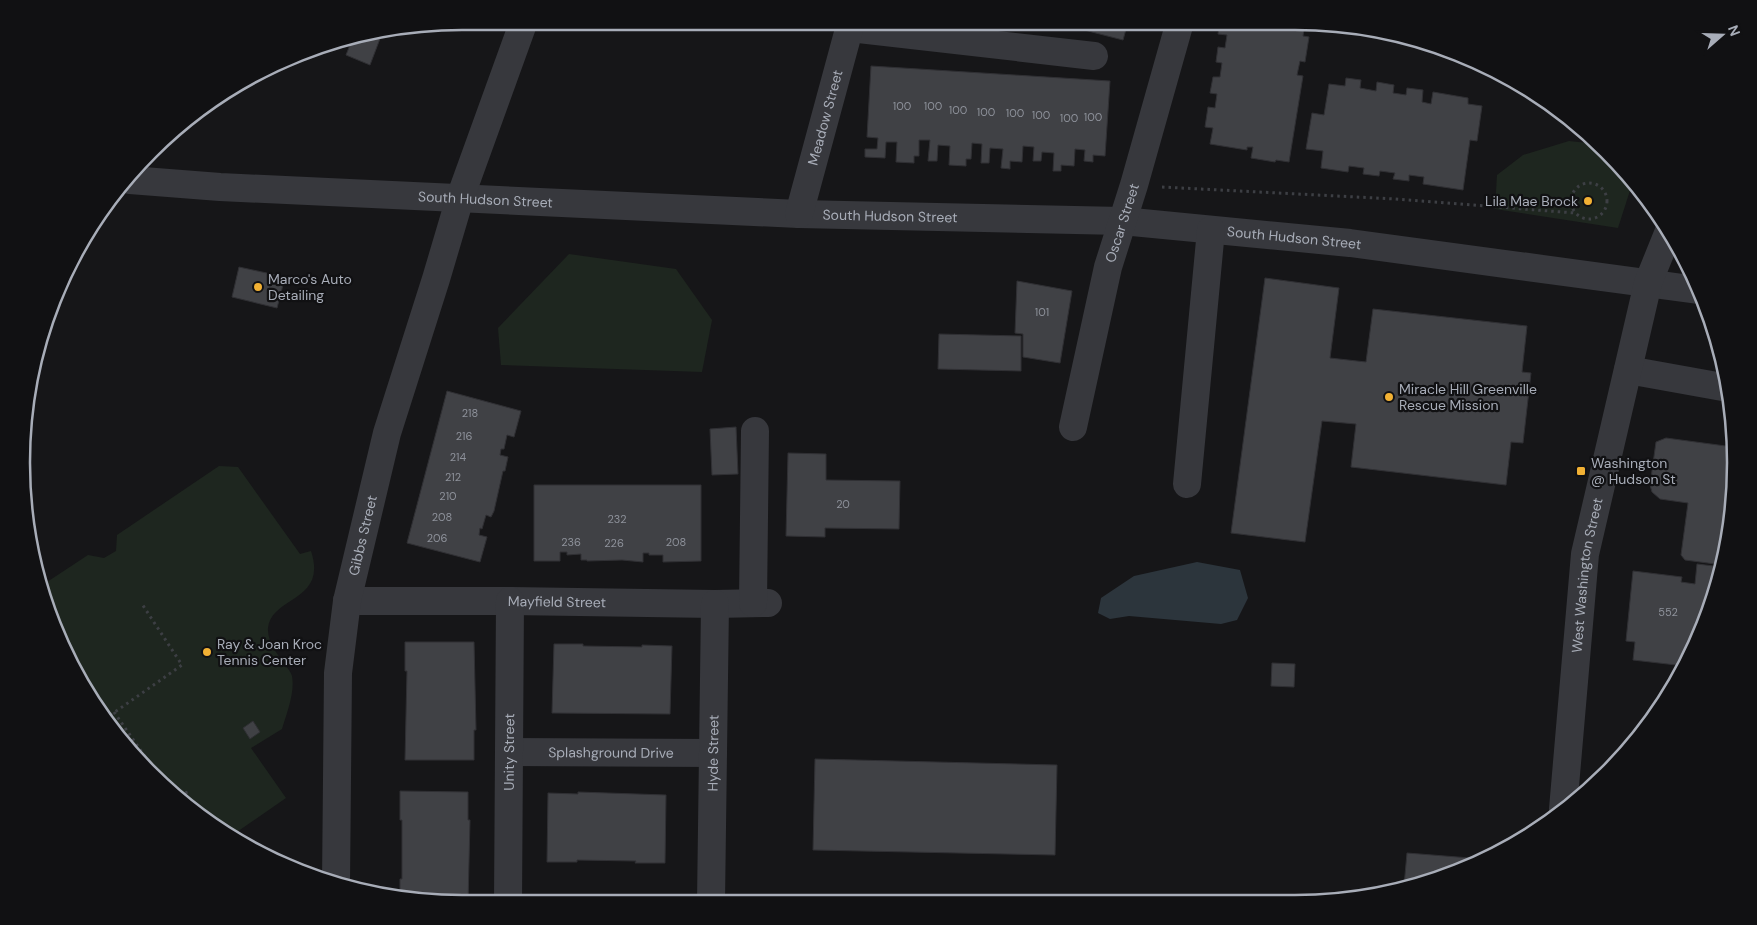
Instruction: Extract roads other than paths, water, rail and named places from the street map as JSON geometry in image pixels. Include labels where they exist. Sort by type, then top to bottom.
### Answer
[{"type":"street","name":"Gibbs Street","points":[[336,876],[338,673],[347,601],[388,433],[460,198],[521,30]]},
{"type":"street","name":"Meadow Street","points":[[799,214],[850,30]]},
{"type":"street","points":[[935,30],[986,33],[1094,56]]},
{"type":"street","name":"Oscar Street","points":[[1073,427],[1106,275],[1178,30]]},
{"type":"street","name":"South Hudson Street","points":[[134,180],[220,187],[799,214],[1122,221],[1350,243],[1690,289]]},
{"type":"street","points":[[1187,484],[1212,230]]},
{"type":"street","name":"West Washington Street","points":[[1564,801],[1584,554],[1648,283],[1665,240]]},
{"type":"street","points":[[1628,370],[1720,387]]},
{"type":"street","name":"Mayfield Street","points":[[347,601],[760,603],[755,431]]},
{"type":"street","name":"Unity Street","points":[[508,895],[510,601]]},
{"type":"street","name":"Hyde Street","points":[[711,895],[715,604]]},
{"type":"street","name":"Splashground Drive","points":[[509,752],[713,753]]},
{"type":"place","name":"Lila Mae Brock","points":[[1588,201]]},
{"type":"place","name":"Marco's Auto Detailing","points":[[258,287]]},
{"type":"place","name":"Miracle Hill Greenville Rescue Mission","points":[[1389,397]]},
{"type":"place","name":"Washington @ Hudson St","points":[[1581,471]]},
{"type":"place","name":"Ray & Joan Kroc Tennis Center","points":[[207,652]]}]
